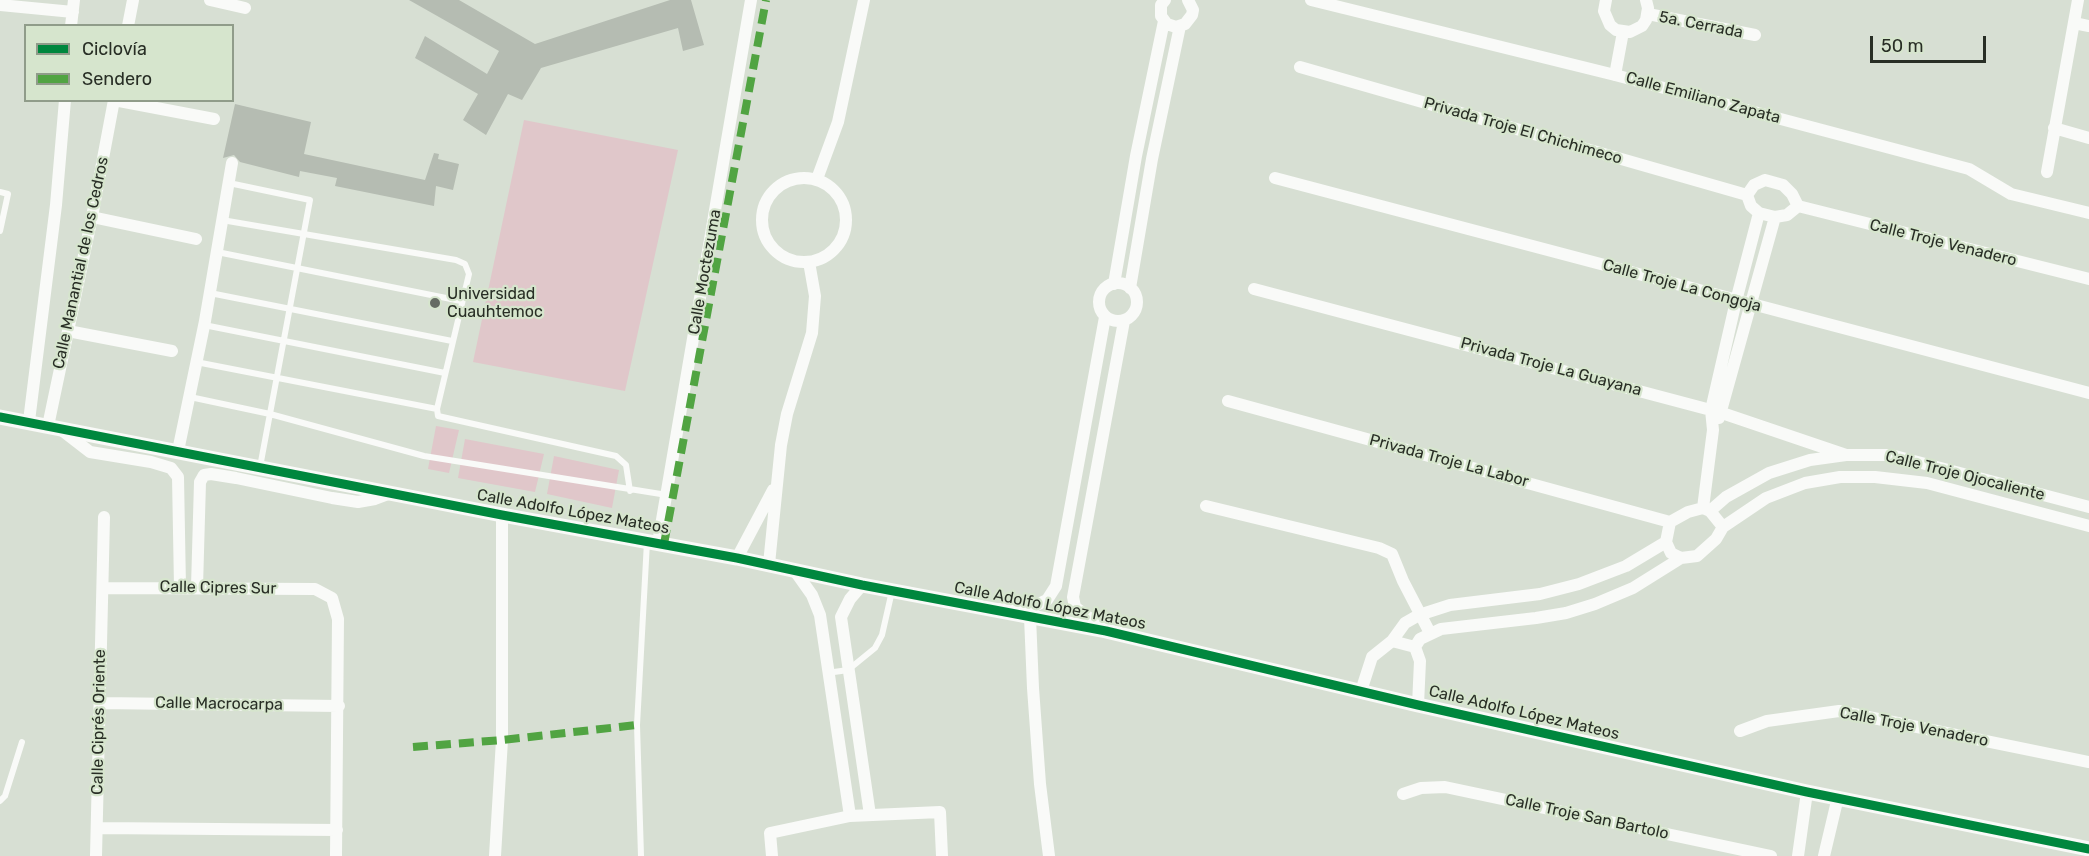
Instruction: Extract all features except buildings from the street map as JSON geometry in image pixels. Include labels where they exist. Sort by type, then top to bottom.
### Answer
[{"type":"street","points":[[128,24],[133,0]]},
{"type":"street","points":[[210,0],[245,8]]},
{"type":"street","name":"Calle Moctezuma","points":[[653,542],[667,495],[751,0]]},
{"type":"street","points":[[817,179],[838,122],[864,0]]},
{"type":"street","points":[[1165,0],[1160,11],[1164,21],[1171,26],[1180,26],[1189,20],[1193,10],[1188,0]]},
{"type":"street","name":"Calle Emiliano Zapata","points":[[1311,0],[1616,75],[1969,169],[2011,194],[2089,213]]},
{"type":"street","points":[[1606,0],[1605,19],[1610,25],[1623,32],[1636,30],[1642,26],[1648,14],[1646,0]]},
{"type":"street","points":[[2047,172],[2078,0]]},
{"type":"street","points":[[0,5],[73,6],[71,24]]},
{"type":"street","name":"5a. Cerrada","points":[[1648,14],[1755,36]]},
{"type":"street","points":[[1114,284],[1136,156],[1164,21]]},
{"type":"street","points":[[2074,23],[2089,26]]},
{"type":"street","points":[[1130,288],[1152,159],[1180,26]]},
{"type":"street","points":[[1616,75],[1623,32]]},
{"type":"street","name":"Privada Troje El Chichimeco","points":[[1300,67],[1747,195]]},
{"type":"street","name":"Calle Manantial de los Cedros","points":[[29,422],[56,205],[65,102]]},
{"type":"street","name":"Calle Manantial de los Cedros","points":[[53,427],[68,331],[114,102]]},
{"type":"street","points":[[125,102],[214,119]]},
{"type":"street","points":[[2054,128],[2089,138]]},
{"type":"street","points":[[1136,156],[1152,159]]},
{"type":"street","points":[[178,451],[204,325],[232,163]]},
{"type":"street","points":[[802,177],[817,179],[829,186],[839,196],[845,210],[846,224],[843,237],[823,258],[809,262],[783,257],[772,248],[761,224],[762,210],[767,198],[788,180],[802,177]]},
{"type":"street","name":"Calle Troje La Congoja","points":[[1275,178],[2089,393]]},
{"type":"street","points":[[1765,180],[1783,185],[1792,194],[1798,206],[1787,215],[1775,217],[1759,213],[1751,206],[1747,195],[1754,185],[1765,180]]},
{"type":"street","name":"Calle Troje Venadero","points":[[1798,206],[2089,279]]},
{"type":"street","points":[[1415,647],[1420,639],[1430,633],[1455,626],[1536,618],[1566,613],[1595,604],[1633,588],[1681,558],[1697,556],[1716,539],[1723,527],[1706,509],[1713,430],[1736,301],[1759,213]]},
{"type":"street","points":[[92,217],[196,239]]},
{"type":"street","points":[[1716,411],[1775,217]]},
{"type":"street","points":[[769,564],[776,485],[787,414],[812,333],[815,296],[809,262]]},
{"type":"street","points":[[1114,284],[1123,284],[1130,288],[1136,297],[1136,309],[1129,318],[1124,321],[1105,317],[1098,300],[1103,290],[1114,284]]},
{"type":"street","name":"Privada Troje La Guayana","points":[[1254,289],[1716,411],[1846,454]]},
{"type":"street","points":[[997,610],[1014,605],[1032,607],[1047,600],[1056,586],[1105,317]]},
{"type":"street","points":[[1106,631],[1075,607],[1073,597],[1124,321]]},
{"type":"street","points":[[68,331],[172,351]]},
{"type":"street","name":"Privada Troje La Labor","points":[[1228,401],[1670,522]]},
{"type":"street","name":"Calle Adolfo López Mateos","points":[[0,417],[1106,631],[1418,705],[1807,792],[2089,849]]},
{"type":"street","points":[[53,427],[90,452],[151,462],[171,468],[178,477],[180,587]]},
{"type":"street","points":[[1082,442],[1101,446]]},
{"type":"street","name":"Calle Troje Ojocaliente","points":[[1706,509],[1769,473],[1810,460],[1846,454],[1891,455],[2089,507]]},
{"type":"street","points":[[197,587],[200,482],[204,475],[236,478],[358,502],[375,499],[391,492]]},
{"type":"street","name":"Calle Troje Ojocaliente","points":[[1723,527],[1766,498],[1805,483],[1840,477],[1875,477],[1927,483],[2089,526]]},
{"type":"street","points":[[737,558],[776,485]]},
{"type":"street","points":[[1206,506],[1379,548],[1392,554],[1419,615],[1430,633]]},
{"type":"street","points":[[1681,558],[1671,553],[1665,542],[1670,522],[1688,512],[1706,509]]},
{"type":"street","points":[[495,856],[502,740],[502,515]]},
{"type":"street","name":"Calle Ciprés Oriente","points":[[96,856],[104,516]]},
{"type":"street","points":[[1361,691],[1372,657],[1392,641],[1405,623],[1419,615],[1450,605],[1540,594],[1579,584],[1626,566],[1665,542]]},
{"type":"street","points":[[795,571],[812,595],[820,615],[850,816]]},
{"type":"street","points":[[862,585],[850,599],[841,617],[870,815]]},
{"type":"street","name":"Calle Cipres Sur","points":[[103,588],[315,589],[332,598],[338,620],[339,706]]},
{"type":"street","points":[[1030,617],[1040,784],[1049,856]]},
{"type":"street","points":[[1392,641],[1415,647]]},
{"type":"street","points":[[1415,647],[1420,661],[1418,705]]},
{"type":"street","name":"Calle Macrocarpa","points":[[100,703],[339,706]]},
{"type":"street","points":[[336,856],[339,706]]},
{"type":"street","name":"Calle Troje Venadero","points":[[1740,731],[1767,721],[1839,711],[2089,762]]},
{"type":"street","name":"Calle Troje San Bartolo","points":[[1403,794],[1421,788],[1445,787],[1771,856]]},
{"type":"street","points":[[1798,856],[1807,792]]},
{"type":"street","points":[[1824,856],[1838,797]]},
{"type":"street","points":[[772,856],[770,832],[850,816],[940,812],[942,856]]},
{"type":"street","points":[[97,828],[337,830]]},
{"type":"lane","points":[[229,183],[310,200],[260,467]]},
{"type":"lane","points":[[0,192],[8,194],[0,231]]},
{"type":"lane","points":[[222,219],[456,260],[465,264],[469,274],[445,372],[437,409],[438,416],[616,456],[626,465],[630,491]]},
{"type":"lane","points":[[217,252],[461,301]]},
{"type":"lane","points":[[210,292],[452,341]]},
{"type":"lane","points":[[204,325],[445,372]]},
{"type":"lane","points":[[196,362],[437,409]]},
{"type":"lane","points":[[189,397],[270,414],[424,456],[630,491],[667,495]]},
{"type":"lane","points":[[641,856],[637,726],[653,542]]},
{"type":"lane","points":[[827,673],[848,670],[874,648],[882,634],[892,590]]},
{"type":"lane","points":[[0,801],[5,796],[22,742]]},
{"type":"shaded area","points":[[524,120],[678,150],[625,391],[473,362]]},
{"type":"shaded area","points":[[436,426],[459,430],[449,473],[428,469]]},
{"type":"shaded area","points":[[465,439],[544,454],[535,492],[458,478]]},
{"type":"shaded area","points":[[554,456],[619,470],[612,508],[547,494]]},
{"type":"marked path","points":[[664,544],[766,0]]},
{"type":"marked path","points":[[413,747],[637,725]]},
{"type":"cycle path","points":[[0,417],[1106,631],[1418,705],[1807,792],[2089,849]]},
{"type":"place","name":"Universidad Cuauhtemoc","points":[[435,303]]}]
